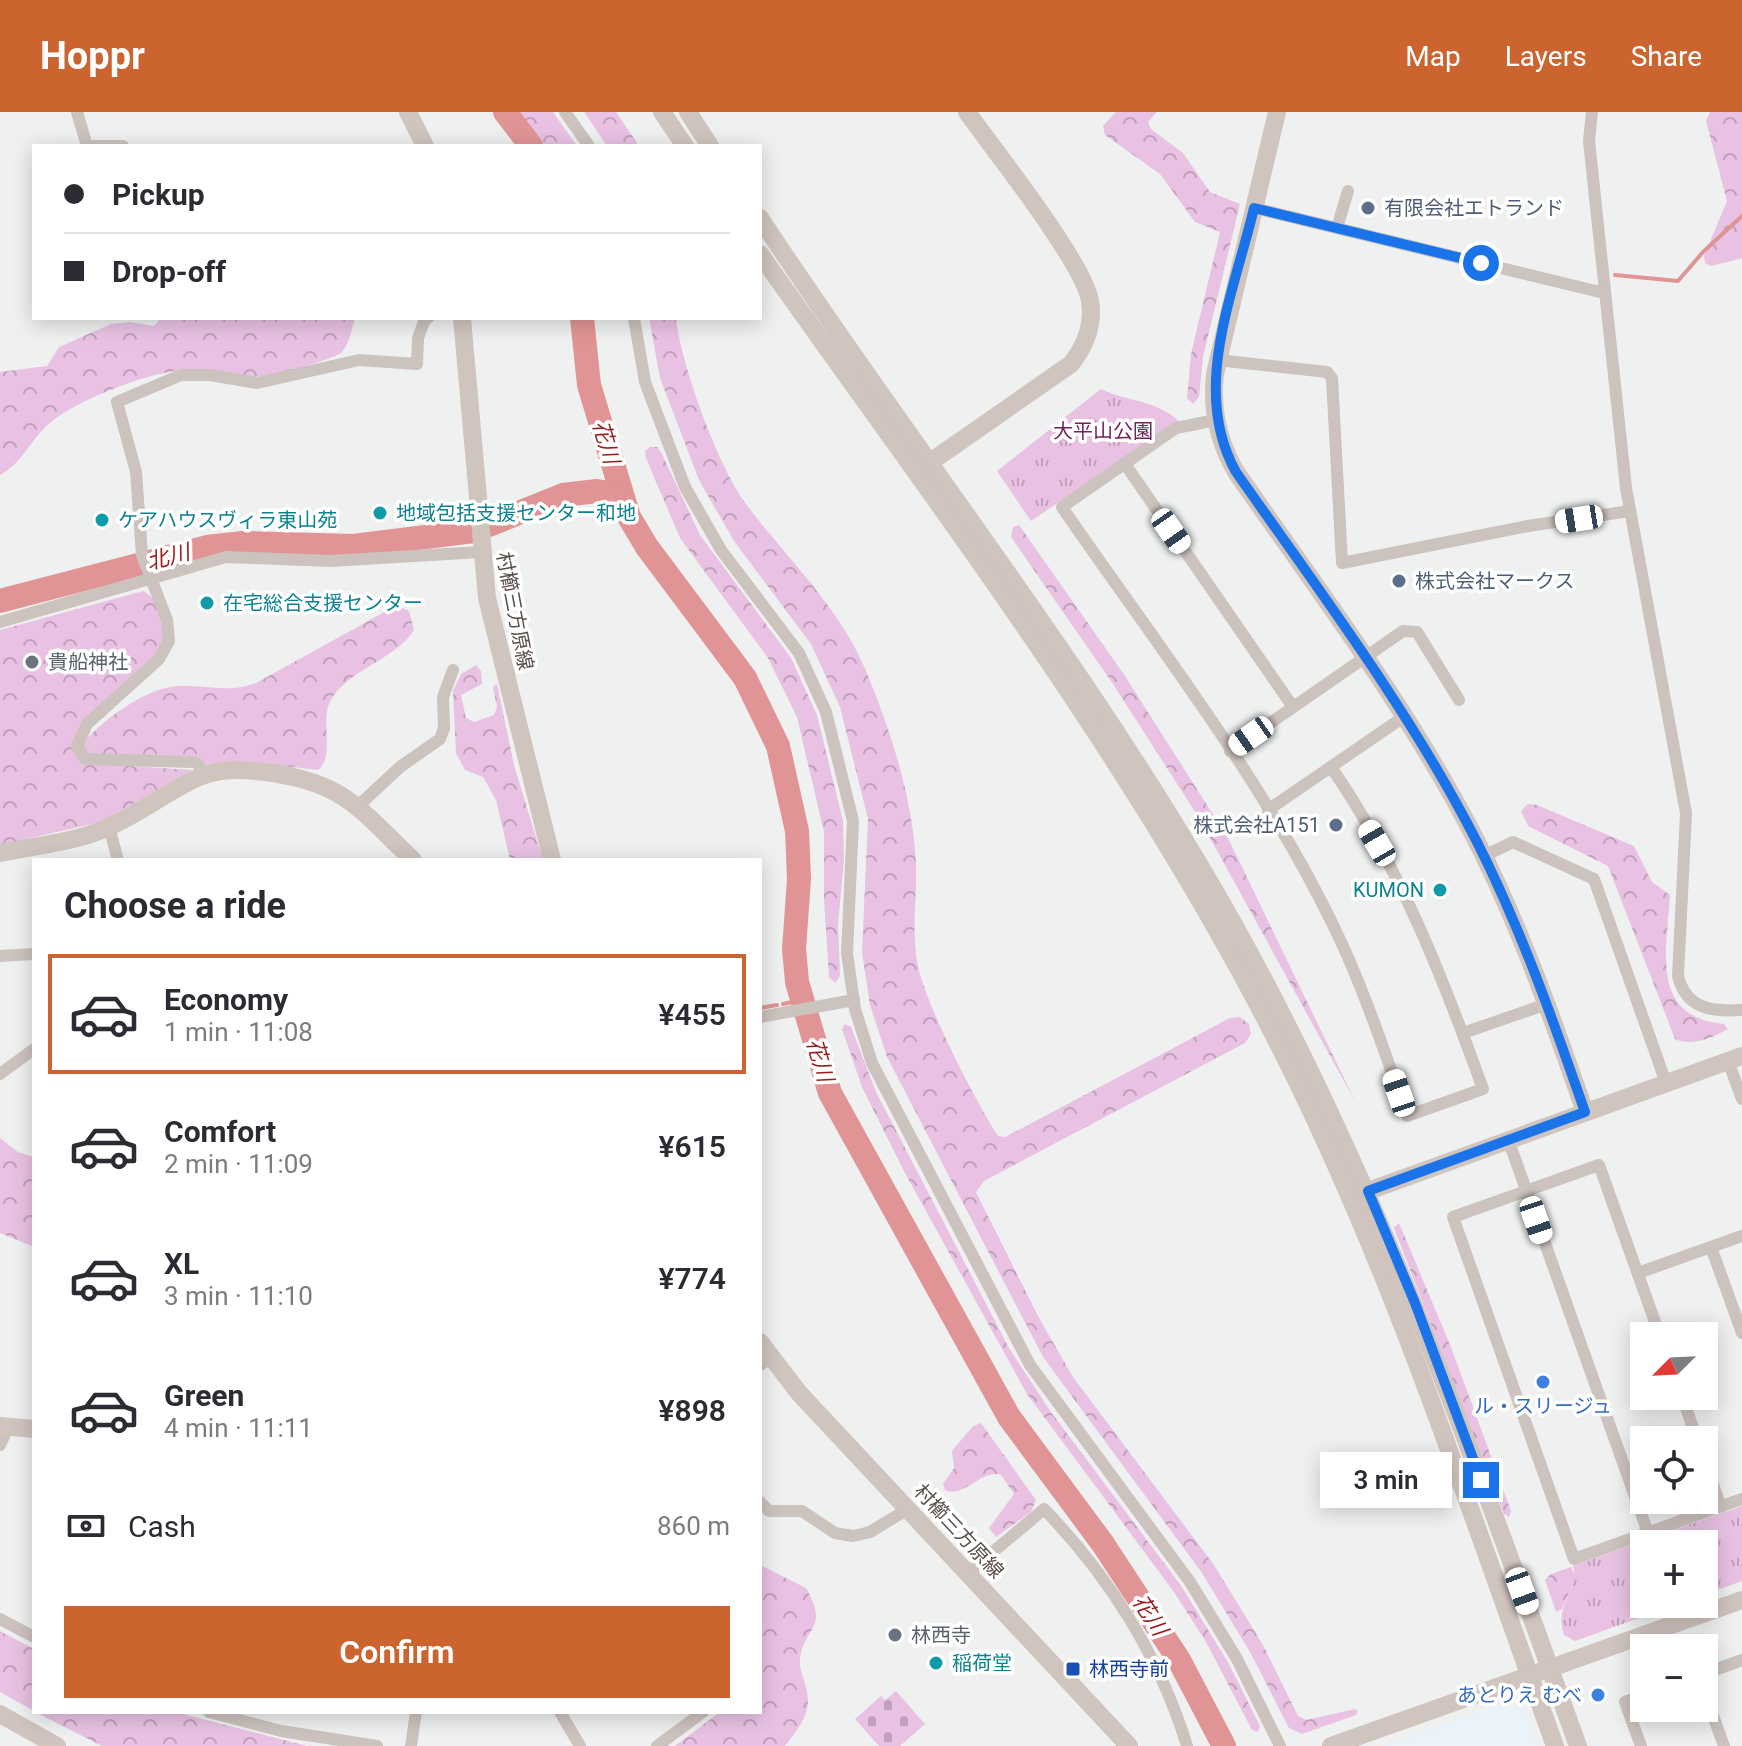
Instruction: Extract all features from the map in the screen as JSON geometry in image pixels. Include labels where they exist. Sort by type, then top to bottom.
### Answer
[{"type":"street","points":[[77,112],[87,144]]},
{"type":"street","points":[[408,112],[424,144]]},
{"type":"street","points":[[565,112],[588,144]]},
{"type":"street","points":[[662,112],[684,144]]},
{"type":"street","points":[[688,112],[709,144]]},
{"type":"street","points":[[929,463],[1071,364],[1085,342],[1091,317],[1083,279],[967,112]]},
{"type":"street","points":[[1277,112],[1217,360],[1213,388],[1216,420],[1236,472],[1405,716],[1484,856],[1547,1004],[1585,1112]]},
{"type":"street","points":[[1592,112],[1589,141],[1630,511],[1686,813],[1678,976],[1684,992],[1703,1008],[1742,1010]]},
{"type":"street","points":[[1337,228],[1348,191]]},
{"type":"street","points":[[1254,208],[1604,293]]},
{"type":"street","points":[[762,221],[1093,697],[1186,842],[1283,1015],[1368,1191],[1435,1353],[1578,1746]]},
{"type":"street","points":[[762,257],[1101,740],[1171,851],[1243,976],[1315,1117],[1394,1297],[1555,1746]]},
{"type":"street","points":[[203,775],[198,764],[193,762],[85,759],[77,746],[87,724],[165,651],[169,641],[167,620],[142,555],[136,472],[117,402],[181,375],[210,375],[257,383],[359,360],[417,364],[418,338],[425,320]]},
{"type":"street","name":"村櫛三方原線","points":[[462,320],[480,547],[495,637],[551,858]]},
{"type":"street","points":[[634,320],[645,382],[685,487],[721,550],[799,653],[826,712],[853,821],[847,925],[854,1000],[863,1036],[884,1088],[1017,1344],[1044,1386],[1190,1582],[1237,1659],[1280,1746]]},
{"type":"street","points":[[1217,360],[1327,372],[1332,378],[1342,563],[1528,526],[1630,511]]},
{"type":"street","points":[[1216,420],[1176,428],[1062,507],[1230,751],[1268,810],[1336,930],[1407,1116],[1483,1089],[1463,1033],[1405,897],[1331,767]]},
{"type":"street","points":[[1125,464],[1293,707]]},
{"type":"street","points":[[0,622],[148,576],[226,557],[330,561],[480,547]]},
{"type":"street","points":[[1230,751],[1403,631],[1417,632],[1458,691]]},
{"type":"street","points":[[357,807],[400,767],[440,739],[444,728],[443,697],[453,670]]},
{"type":"street","points":[[1268,810],[1405,716]]},
{"type":"street","points":[[0,853],[83,836],[109,827],[203,775],[240,769],[307,778],[337,791],[411,858]]},
{"type":"street","points":[[109,827],[117,858]]},
{"type":"street","points":[[1484,856],[1513,842],[1594,879],[1666,1083]]},
{"type":"street","points":[[0,956],[32,954]]},
{"type":"street","points":[[762,1017],[854,1000]]},
{"type":"street","points":[[1463,1033],[1547,1004]]},
{"type":"street","points":[[0,1074],[32,1050]]},
{"type":"street","points":[[1368,1191],[1735,1058],[1742,1099]]},
{"type":"street","points":[[1508,1139],[1647,1530]]},
{"type":"street","points":[[1630,1539],[1574,1559],[1453,1217],[1599,1165],[1655,1322]]},
{"type":"street","points":[[1638,1273],[1742,1236]]},
{"type":"street","points":[[1711,1247],[1742,1333]]},
{"type":"street","name":"村櫛三方原線","points":[[763,1355],[1129,1746]]},
{"type":"street","points":[[0,1445],[4,1427],[32,1429]]},
{"type":"street","points":[[1718,1499],[1721,1507]]},
{"type":"street","points":[[1656,1530],[1742,1499]]},
{"type":"street","points":[[762,1505],[765,1510],[802,1511],[835,1533],[853,1536],[870,1532],[908,1509]]},
{"type":"street","points":[[968,1573],[1044,1509],[1070,1535],[1153,1657],[1168,1686],[1187,1746]]},
{"type":"street","points":[[1331,1746],[1742,1600]]},
{"type":"street","points":[[0,1619],[32,1636]]},
{"type":"street","points":[[1718,1669],[1742,1660]]},
{"type":"street","points":[[0,1714],[57,1746]]},
{"type":"street","points":[[217,1714],[281,1731],[377,1746]]},
{"type":"street","points":[[411,1746],[416,1714]]},
{"type":"street","points":[[561,1714],[580,1746]]},
{"type":"street","points":[[657,1746],[700,1714]]},
{"type":"street","points":[[1632,1722],[1641,1746]]},
{"type":"street","points":[[1715,1722],[1724,1746]]},
{"type":"shaded area","points":[[1504,1703],[1525,1712],[1537,1746],[1383,1746]]},
{"type":"green space","points":[[514,112],[553,112],[576,144],[538,144]]},
{"type":"green space","points":[[584,112],[616,112],[638,144],[606,144]]},
{"type":"green space","points":[[1116,112],[1157,112],[1148,122],[1151,129],[1183,153],[1210,192],[1240,204],[1203,357],[1199,397],[1193,404],[1187,398],[1191,354],[1220,232],[1195,222],[1160,174],[1105,135],[1103,126]]},
{"type":"green space","points":[[1710,112],[1742,112],[1742,258],[1711,266],[1705,263],[1704,256],[1727,201],[1706,121]]},
{"type":"green space","points":[[159,320],[354,320],[342,352],[315,363],[254,377],[195,370],[175,371],[110,390],[51,422],[15,464],[0,475],[0,372],[47,366],[59,347],[111,324],[130,322],[154,326]]},
{"type":"green space","points":[[649,320],[676,320],[693,387],[713,441],[735,487],[842,625],[866,671],[892,741],[910,815],[916,864],[915,941],[918,966],[953,1053],[998,1136],[1005,1137],[1230,1018],[1240,1017],[1249,1024],[1251,1034],[1245,1043],[984,1181],[976,1192],[1039,1318],[1073,1377],[1214,1565],[1263,1645],[1298,1716],[1306,1720],[1355,1709],[1358,1711],[1356,1715],[1302,1734],[1289,1728],[1250,1652],[1202,1573],[1043,1357],[887,1057],[870,1005],[862,952],[868,819],[840,707],[811,644],[734,541],[699,480],[660,378]]},
{"type":"green space","name":"大平山公園","points":[[1101,389],[1151,405],[1179,421],[1031,521],[997,471]]},
{"type":"green space","points":[[657,447],[661,452],[700,535],[791,658],[817,715],[843,821],[844,860],[838,924],[840,976],[835,983],[829,977],[824,832],[797,717],[768,658],[680,538],[646,458],[645,451]]},
{"type":"green space","points":[[1019,525],[1125,676],[1228,838],[1356,1103],[1199,818],[1113,684],[1011,537],[1013,527]]},
{"type":"green space","points":[[143,591],[158,609],[163,634],[162,649],[73,746],[83,763],[193,770],[101,822],[0,845],[0,630]]},
{"type":"green space","points":[[400,607],[409,611],[414,630],[395,650],[357,674],[336,692],[327,712],[326,757],[318,770],[240,761],[205,766],[87,755],[82,744],[110,718],[146,695],[170,687],[233,688],[256,683],[388,610]]},
{"type":"green space","points":[[476,665],[481,671],[482,684],[461,695],[466,718],[474,722],[494,715],[497,707],[493,687],[497,684],[514,765],[542,858],[510,858],[496,800],[483,777],[465,770],[456,753],[453,691],[461,674]]},
{"type":"green space","points":[[1528,804],[1634,846],[1652,882],[1670,895],[1666,958],[1673,995],[1684,1009],[1700,1019],[1724,1024],[1728,1029],[1695,1042],[1675,1039],[1608,866],[1528,826],[1521,811]]},
{"type":"green space","points":[[845,1024],[851,1027],[876,1092],[1009,1348],[1051,1412],[1182,1587],[1229,1664],[1260,1726],[1258,1732],[1252,1730],[1206,1642],[1174,1592],[1027,1394],[905,1173],[862,1087],[842,1029]]},
{"type":"green space","points":[[0,1138],[18,1152],[32,1156],[32,1246],[0,1233]]},
{"type":"green space","points":[[1399,1223],[1451,1347],[1511,1511],[1509,1517],[1504,1514],[1394,1228]]},
{"type":"green space","points":[[981,1423],[1036,1500],[1031,1512],[996,1537],[989,1528],[1014,1494],[1001,1475],[987,1476],[952,1492],[945,1490],[943,1484],[954,1468],[952,1451],[973,1426]]},
{"type":"green space","points":[[1742,1506],[1742,1581],[1718,1590],[1718,1530],[1674,1530]]},
{"type":"green space","points":[[1630,1546],[1630,1618],[1639,1618],[1575,1641],[1564,1635],[1562,1615],[1573,1582],[1573,1566]]},
{"type":"green space","points":[[762,1566],[806,1588],[816,1612],[814,1626],[802,1648],[800,1659],[807,1710],[785,1746],[675,1746],[717,1714],[762,1714]]},
{"type":"green space","points":[[1571,1567],[1576,1577],[1562,1609],[1556,1612],[1545,1580],[1551,1574]]},
{"type":"green space","points":[[0,1631],[32,1648],[32,1710],[0,1692]]},
{"type":"green space","points":[[896,1691],[925,1724],[900,1746],[879,1746],[855,1719],[881,1696],[885,1700]]},
{"type":"green space","points":[[39,1714],[183,1714],[307,1746],[102,1746]]},
{"type":"waterway","name":"花川","points":[[505,112],[529,144]]},
{"type":"waterway","points":[[1615,275],[1678,281],[1703,252],[1742,216]]},
{"type":"waterway","name":"花川","points":[[582,320],[589,385],[629,517],[647,547],[745,678],[778,746],[797,831],[799,879],[794,949],[797,982],[830,1093],[1009,1417],[1103,1544],[1179,1660],[1224,1746]]},
{"type":"waterway","name":"北川","points":[[0,601],[207,547],[243,543],[353,546],[474,531],[563,495],[597,491],[621,495]]},
{"type":"waterway","points":[[783,1004],[801,1000]]},
{"type":"waterway","points":[[762,1008],[777,1005]]},
{"type":"place","name":"有限会社エトランド","points":[[1368,208]]},
{"type":"place","name":"地域包括支援センター和地","points":[[380,513]]},
{"type":"place","name":"ケアハウスヴィラ東山苑","points":[[102,520]]},
{"type":"place","name":"株式会社マークス","points":[[1399,581]]},
{"type":"place","name":"在宅総合支援センター","points":[[207,603]]},
{"type":"place","name":"貴船神社","points":[[32,662]]},
{"type":"place","name":"株式会社A151","points":[[1336,825]]},
{"type":"place","name":"KUMON","points":[[1440,890]]},
{"type":"place","name":"ル・スリージュ","points":[[1543,1382]]},
{"type":"place","name":"林西寺","points":[[895,1635]]},
{"type":"place","name":"稲荷堂","points":[[936,1663]]},
{"type":"place","name":"林西寺前","points":[[1073,1669]]},
{"type":"place","name":"あとりえ むべ","points":[[1598,1695]]},
{"type":"route","points":[[1481,263],[1254,208],[1213,388],[1218,432],[1236,472],[1405,716],[1477,843],[1519,932],[1585,1112],[1368,1191],[1444,1377],[1481,1480]]}]
